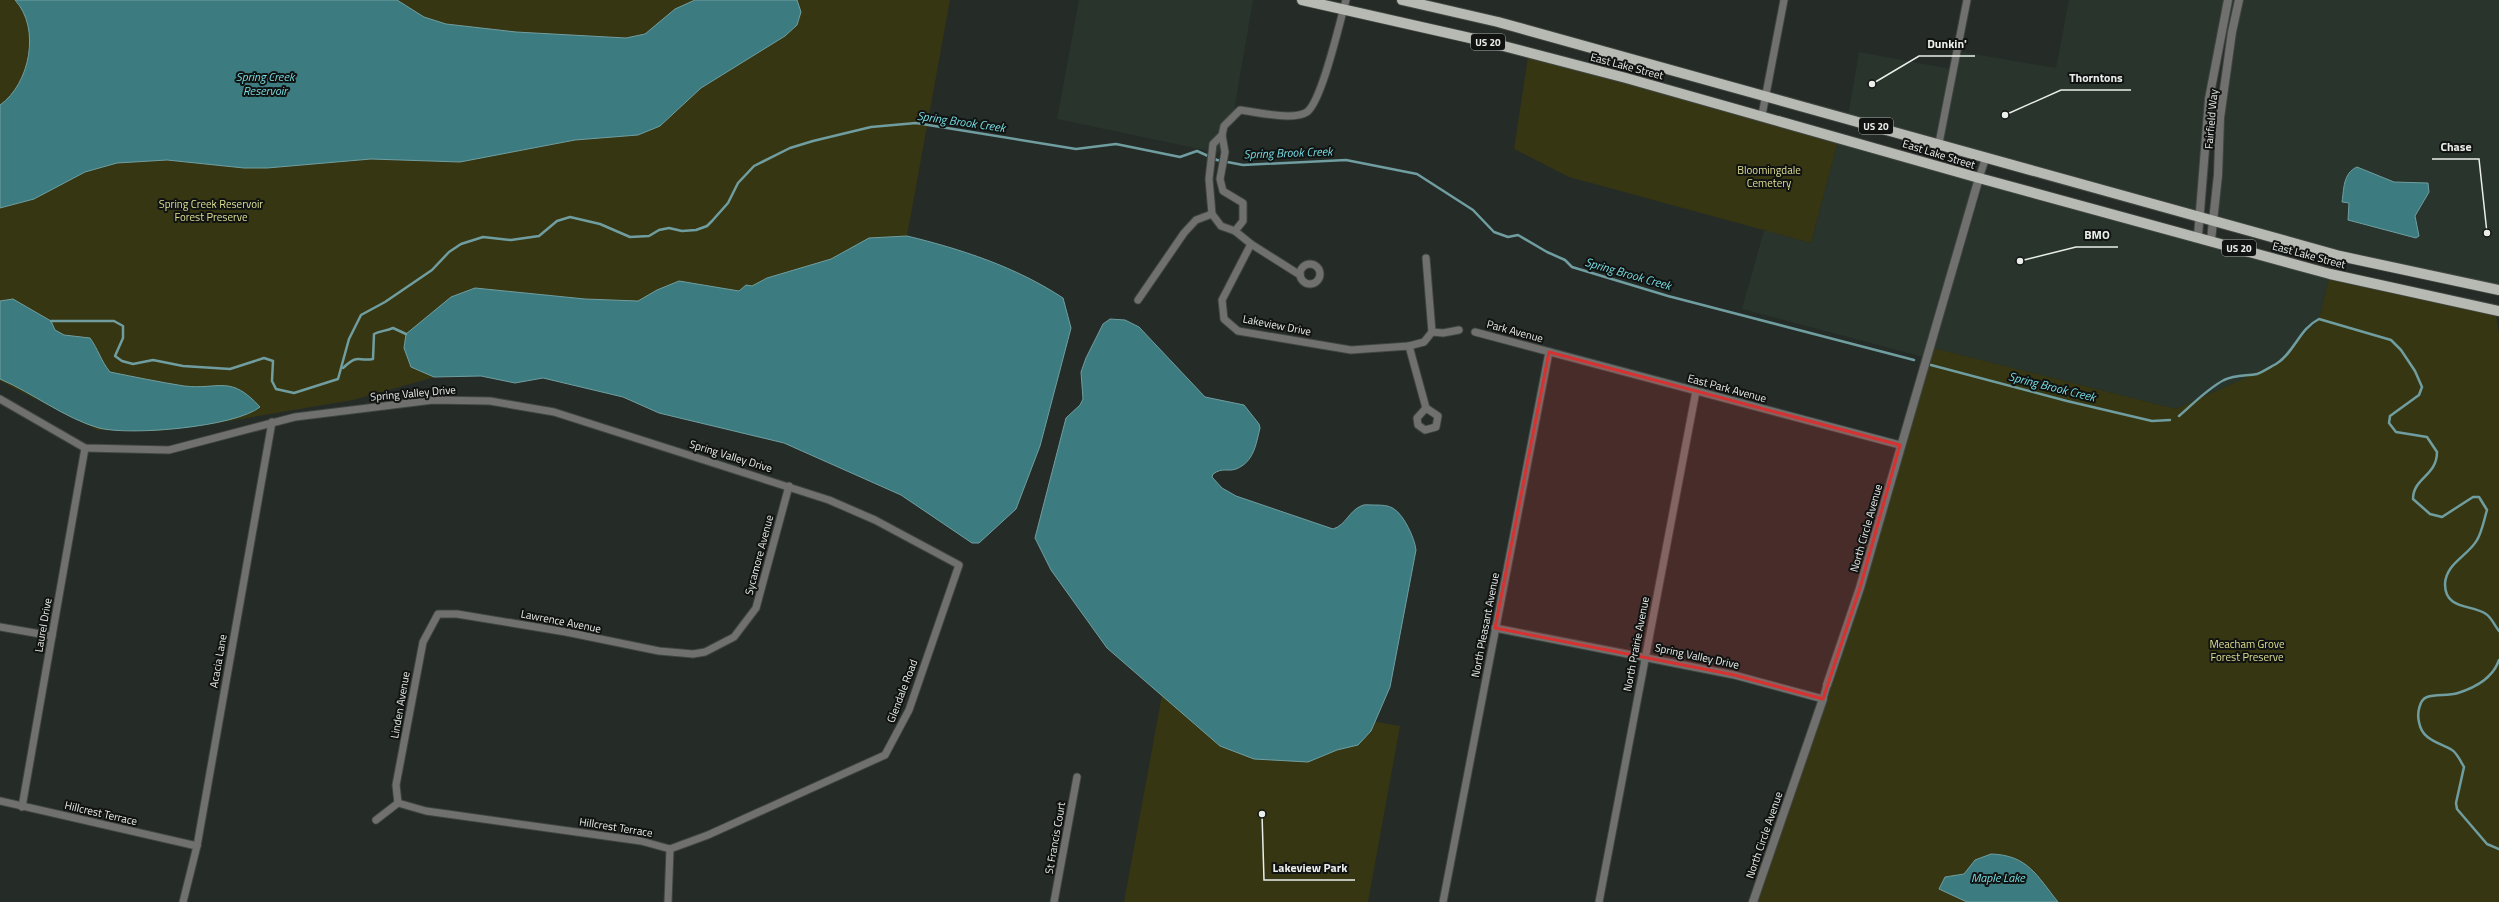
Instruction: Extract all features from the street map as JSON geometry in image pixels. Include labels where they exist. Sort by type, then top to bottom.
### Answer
[{"type":"main road","name":"East Lake Street","points":[[1302,0],[1344,5],[1492,43],[1762,116],[1980,178],[2198,236],[2330,274],[2499,311]]},
{"type":"main road","name":"East Lake Street","points":[[1402,0],[1498,22],[1986,156],[2340,256],[2499,290]]},
{"type":"street","points":[[1762,116],[1784,0]]},
{"type":"street","points":[[1939,143],[1967,0]]},
{"type":"street","name":"Fairfield Way","points":[[2198,236],[2198,217],[2209,99],[2228,0]]},
{"type":"street","name":"Fairfield Way","points":[[2211,240],[2218,175],[2220,118],[2238,0]]},
{"type":"street","points":[[1235,231],[1243,221],[1243,203],[1223,191],[1220,179],[1224,155],[1222,135],[1224,126],[1240,110],[1292,116],[1307,112],[1319,94],[1344,5]]},
{"type":"street","points":[[1222,135],[1213,144],[1212,151],[1209,179],[1212,214],[1221,226],[1235,231],[1251,244],[1300,275]]},
{"type":"street","name":"North Circle Avenue","points":[[1753,902],[1860,588],[1900,445],[1986,156]]},
{"type":"street","points":[[1138,300],[1184,233],[1196,220],[1212,214]]},
{"type":"street","name":"Lakeview Drive","points":[[1251,244],[1222,300],[1224,319],[1238,331],[1351,350],[1409,346],[1424,342],[1432,332]]},
{"type":"street","points":[[1426,258],[1432,332],[1443,334],[1460,330]]},
{"type":"street","name":"Park Avenue","points":[[1475,332],[1549,352]]},
{"type":"street","points":[[1409,346],[1426,408]]},
{"type":"street","name":"East Park Avenue","points":[[1549,352],[1900,445]]},
{"type":"street","name":"North Pleasant Avenue","points":[[1443,902],[1549,352]]},
{"type":"street","name":"North Prairie Avenue","points":[[1599,902],[1696,391]]},
{"type":"street","name":"Spring Valley Drive","points":[[0,399],[85,448],[173,449],[272,422],[433,400],[502,402],[554,412],[789,486],[875,520],[959,565]]},
{"type":"street","name":"Acacia Lane","points":[[183,902],[197,846],[272,422]]},
{"type":"street","name":"Laurel Drive","points":[[22,806],[85,448]]},
{"type":"street","name":"Sycamore Avenue","points":[[679,653],[693,654],[713,649],[734,637],[748,621],[759,599],[789,486]]},
{"type":"street","name":"Glendale Road","points":[[670,848],[708,835],[885,755],[909,710],[959,565]]},
{"type":"street","name":"Lawrence Avenue","points":[[438,614],[457,614],[679,653]]},
{"type":"street","name":"Linden Avenue","points":[[398,803],[396,785],[423,642],[438,614]]},
{"type":"street","points":[[0,627],[52,636]]},
{"type":"street","name":"Spring Valley Drive","points":[[1495,628],[1645,656],[1734,675],[1822,699]]},
{"type":"street","name":"St Francis Court","points":[[1054,902],[1077,777]]},
{"type":"street","name":"Hillcrest Terrace","points":[[0,801],[197,846]]},
{"type":"street","points":[[376,820],[398,803]]},
{"type":"street","name":"Hillcrest Terrace","points":[[398,803],[426,811],[641,841],[670,848]]},
{"type":"street","points":[[668,902],[670,848]]},
{"type":"highlighted area","points":[[1549,352],[1900,445],[1860,588],[1823,699],[1734,675],[1495,628]]},
{"type":"shaded area","points":[[1079,0],[1253,0],[1232,122],[1226,133],[1228,155],[1057,119]]},
{"type":"shaded area","points":[[2069,0],[2225,0],[2206,93],[2196,213],[1848,116],[1859,52],[1951,69],[1956,51],[2056,68]]},
{"type":"shaded area","points":[[2242,0],[2499,0],[2499,288],[2346,254],[2217,219],[2223,122]]},
{"type":"shaded area","points":[[1838,141],[1976,180],[1923,357],[1742,309],[1764,230],[1811,243]]},
{"type":"shaded area","points":[[1983,185],[2329,278],[2319,319],[2276,364],[2176,409],[1933,348]]},
{"type":"green space","name":"Spring Creek Reservoir Forest Preserve","points":[[0,0],[950,0],[907,236],[816,270],[353,400],[218,423],[159,431],[97,430],[0,381]]},
{"type":"green space","name":"Bloomingdale Cemetery","points":[[1528,57],[1838,141],[1811,243],[1569,177],[1514,149]]},
{"type":"green space","name":"Meacham Grove Forest Preserve","points":[[2330,274],[2496,315],[2499,333],[2499,902],[1754,902],[1860,588],[1929,347],[2176,409],[2276,364],[2319,319]]},
{"type":"green space","points":[[1164,684],[1400,726],[1368,902],[1124,902]]},
{"type":"water","name":"Spring Creek Reservoir","points":[[15,0],[397,0],[424,17],[446,24],[516,32],[626,38],[645,34],[675,9],[695,0],[797,0],[801,12],[797,25],[785,36],[701,88],[660,126],[638,135],[575,140],[460,162],[371,159],[267,168],[244,168],[167,160],[117,163],[85,172],[34,199],[0,208],[0,105],[10,96],[19,84],[25,70],[30,40],[28,25],[23,12]]},
{"type":"water","points":[[2357,167],[2394,182],[2428,183],[2429,192],[2415,216],[2419,236],[2416,238],[2348,220],[2349,203],[2342,202],[2344,187],[2349,173]]},
{"type":"water","points":[[907,236],[988,260],[1045,287],[1063,298],[1071,328],[1040,446],[1016,509],[979,543],[972,543],[901,495],[784,443],[659,413],[623,397],[543,378],[515,383],[481,376],[434,377],[411,367],[404,348],[406,334],[451,297],[475,288],[585,299],[638,301],[657,290],[679,281],[739,291],[746,285],[752,286],[767,278],[831,259],[869,238]]},
{"type":"water","points":[[13,299],[51,321],[55,330],[64,335],[90,338],[110,372],[184,386],[232,387],[241,390],[260,407],[247,414],[229,420],[182,428],[134,431],[99,428],[86,424],[0,379],[0,301]]},
{"type":"water","points":[[1110,319],[1125,320],[1139,327],[1205,397],[1244,405],[1259,424],[1260,428],[1255,446],[1247,462],[1236,469],[1222,470],[1213,474],[1212,477],[1222,488],[1236,496],[1333,529],[1341,524],[1353,511],[1362,505],[1390,507],[1402,516],[1411,534],[1416,550],[1390,687],[1371,731],[1358,745],[1337,750],[1308,762],[1254,759],[1220,746],[1107,648],[1051,570],[1035,538],[1066,418],[1080,405],[1083,399],[1081,372],[1086,358],[1103,324]]},
{"type":"water","name":"Maple Lake","points":[[1991,854],[2004,855],[2023,863],[2037,876],[2058,902],[1967,902],[1939,889],[1945,877],[1964,874],[1975,860]]},
{"type":"waterway","name":"Spring Brook Creek","points":[[51,321],[114,321],[123,326],[123,338],[115,356],[122,361],[133,364],[153,360],[183,366],[230,369],[264,358],[273,361],[272,381],[276,389],[294,393],[338,379],[349,339],[361,315],[385,302],[432,270],[449,252],[461,244],[483,237],[511,240],[539,236],[557,221],[570,217],[600,224],[630,237],[649,236],[659,230],[669,228],[682,231],[696,230],[707,226],[712,221],[728,203],[738,183],[754,166],[790,148],[871,127],[916,123],[1076,149],[1116,144],[1180,157],[1197,151],[1217,160],[1243,165],[1346,160],[1417,174],[1473,210],[1494,232],[1508,237],[1518,235],[1547,252],[1565,260],[1572,267],[1668,296],[1914,360]]},
{"type":"waterway","name":"Spring Brook Creek","points":[[2179,416],[2206,392],[2224,380],[2236,376],[2257,374],[2276,364],[2288,353],[2312,323],[2319,319],[2391,340],[2401,350],[2415,371],[2422,387],[2419,395],[2390,416],[2389,423],[2396,432],[2427,437],[2437,452],[2433,467],[2417,486],[2413,499],[2430,514],[2442,517],[2473,497],[2479,497],[2487,510],[2479,537],[2473,546],[2453,565],[2449,571],[2446,577],[2446,592],[2449,598],[2454,602],[2488,615],[2499,631]]},
{"type":"waterway","points":[[343,368],[355,359],[373,359],[374,334],[393,328],[406,334]]},
{"type":"waterway","name":"Spring Brook Creek","points":[[1931,365],[2067,401],[2152,421],[2170,420]]},
{"type":"waterway","name":"Spring Brook Creek","points":[[2499,660],[2488,677],[2476,685],[2454,694],[2431,696],[2424,699],[2420,704],[2418,715],[2423,733],[2431,740],[2454,751],[2464,767],[2456,803],[2457,809],[2487,844],[2499,849]]},
{"type":"place","name":"Dunkin'","points":[[1872,84]]},
{"type":"place","name":"Thorntons","points":[[2005,115]]},
{"type":"place","name":"Chase","points":[[2487,233]]},
{"type":"place","name":"BMO","points":[[2020,261]]},
{"type":"place","name":"Lakeview Park","points":[[1262,814]]}]
